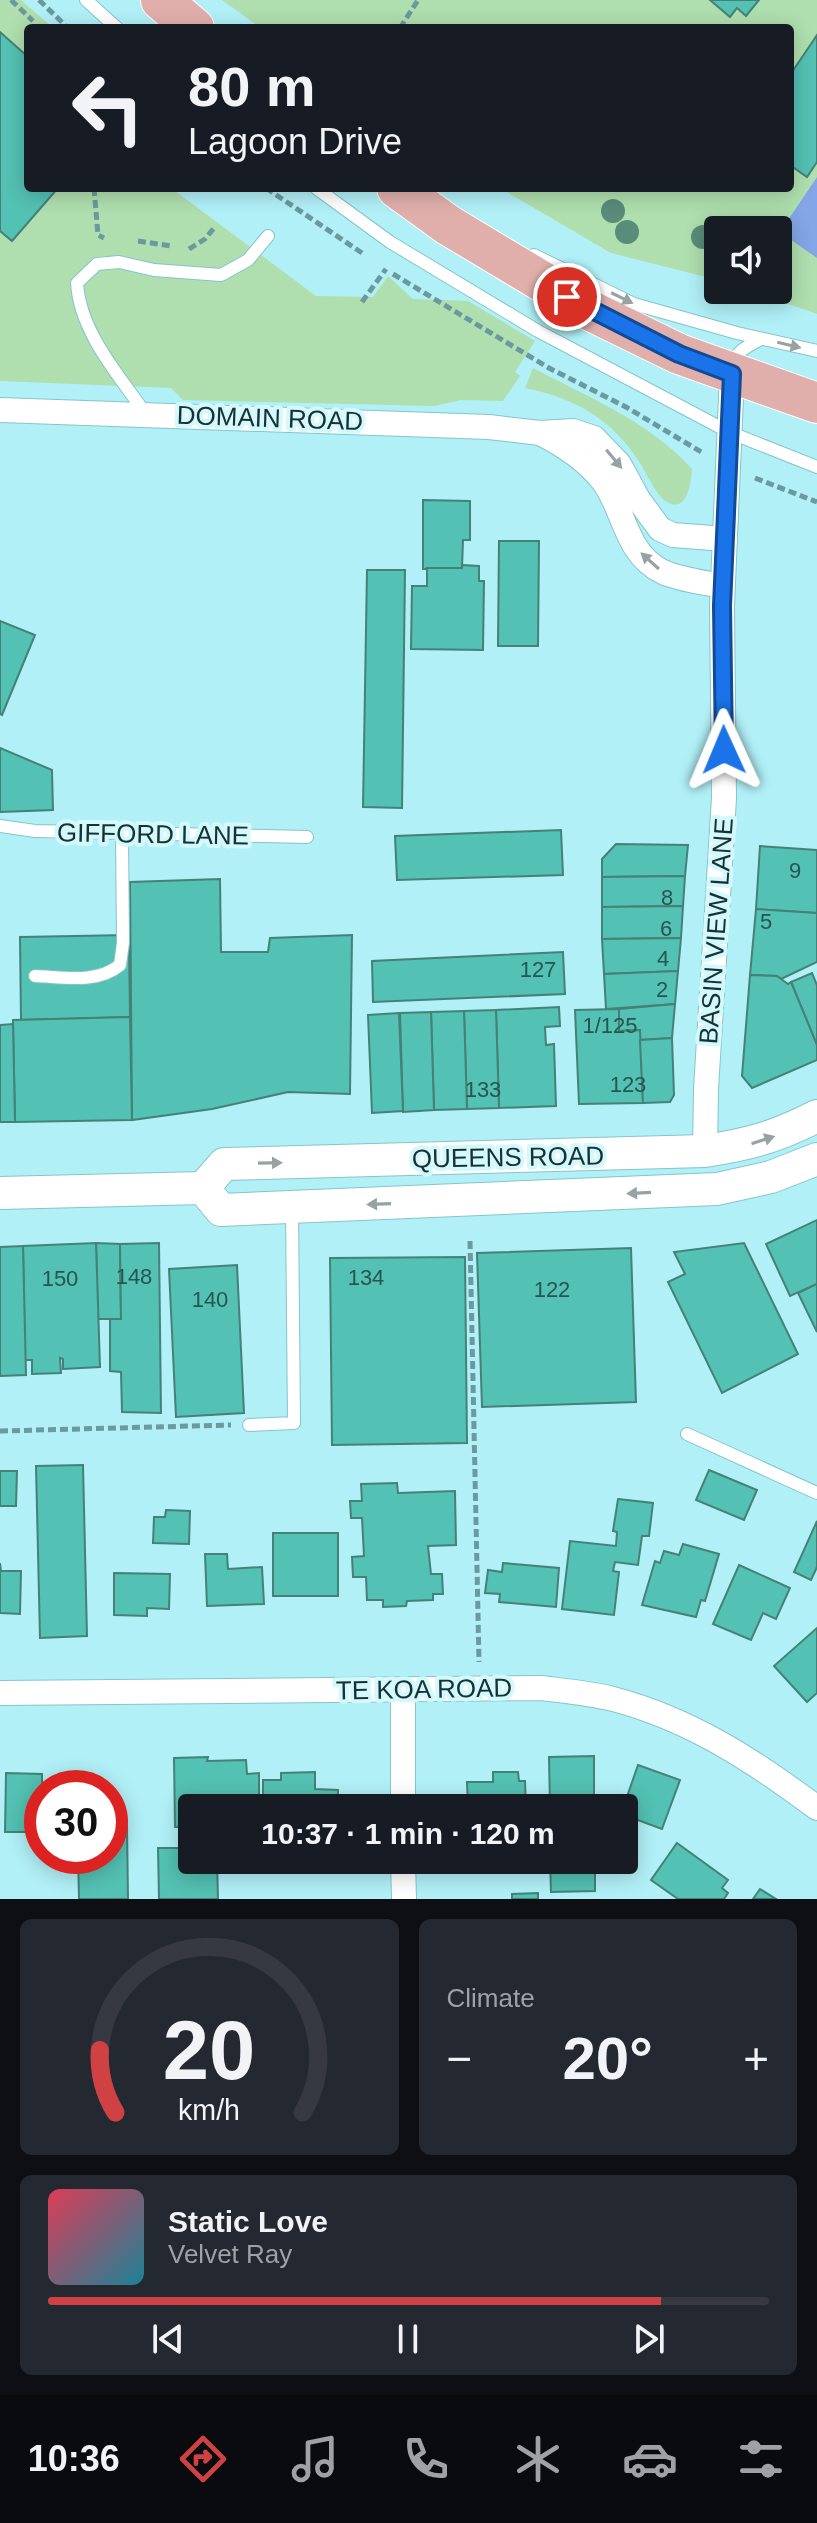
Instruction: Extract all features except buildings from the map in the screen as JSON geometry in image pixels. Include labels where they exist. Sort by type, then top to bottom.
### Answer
[{"type":"main road","points":[[161,0],[189,24]]},
{"type":"main road","points":[[403,192],[448,225],[593,312],[679,354],[817,403]]},
{"type":"street","name":"BASIN VIEW LANE","points":[[705,1151],[724,798],[722,586],[732,374]]},
{"type":"street","name":"DOMAIN ROAD","points":[[0,410],[489,427],[540,433],[573,431],[594,438],[619,464],[638,499],[660,529],[673,535],[725,539]]},
{"type":"street","name":"DOMAIN ROAD","points":[[540,433],[566,446],[604,483],[627,535],[643,556],[661,571],[681,579],[722,586]]},
{"type":"street","name":"QUEENS ROAD","points":[[817,1116],[754,1144],[705,1151],[224,1164],[203,1188],[221,1210],[717,1189],[771,1177],[817,1159]]},
{"type":"street","points":[[0,1193],[203,1188]]},
{"type":"street","name":"TE KOA ROAD","points":[[0,1693],[541,1688],[612,1698],[669,1717],[728,1745],[817,1808]]},
{"type":"street","points":[[403,1689],[403,1794]]},
{"type":"street","points":[[403,1874],[404,1899]]},
{"type":"lane","points":[[86,0],[113,24]]},
{"type":"lane","points":[[321,192],[390,242],[538,331],[729,432],[817,467]]},
{"type":"lane","points":[[448,225],[514,247]]},
{"type":"lane","points":[[145,413],[93,335],[79,305],[77,283],[97,264],[119,262],[154,270],[221,275],[248,260],[268,236]]},
{"type":"lane","points":[[528,252],[634,304],[817,351]]},
{"type":"lane","points":[[732,374],[733,360],[742,350],[761,339]]},
{"type":"lane","name":"GIFFORD LANE","points":[[0,826],[35,831],[307,837]]},
{"type":"lane","points":[[35,976],[96,977],[110,973],[120,965],[123,943],[122,833]]},
{"type":"lane","points":[[249,1425],[294,1423],[292,1207]]},
{"type":"lane","points":[[687,1434],[816,1491]]},
{"type":"path","points":[[11,0],[33,21]]},
{"type":"path","points":[[39,0],[64,24]]},
{"type":"path","points":[[403,24],[418,0]]},
{"type":"path","points":[[94,192],[98,235],[108,238]]},
{"type":"path","points":[[136,240],[190,250],[214,228]]},
{"type":"path","points":[[362,302],[386,269]]},
{"type":"path","points":[[762,481],[817,502]]},
{"type":"path","points":[[470,1241],[479,1667]]},
{"type":"path","points":[[0,1431],[249,1425]]},
{"type":"green space","points":[[0,0],[21,0],[48,24],[24,24],[24,192],[176,192],[316,296],[373,297],[388,276],[413,299],[468,301],[535,341],[515,372],[520,376],[503,401],[461,400],[434,406],[183,400],[171,388],[0,381]]},
{"type":"green space","points":[[222,0],[817,0],[817,314],[788,304],[792,304],[792,216],[704,216],[704,276],[611,253],[507,192],[794,192],[794,24],[255,24]]},
{"type":"green space","points":[[533,368],[638,424],[675,452],[692,469],[684,499],[675,505],[665,500],[629,448],[591,413],[560,398],[525,388]]},
{"type":"water","points":[[817,177],[817,258],[792,240],[791,216]]},
{"type":"route","points":[[567,297],[679,354],[732,374],[722,606],[724,750]]}]
